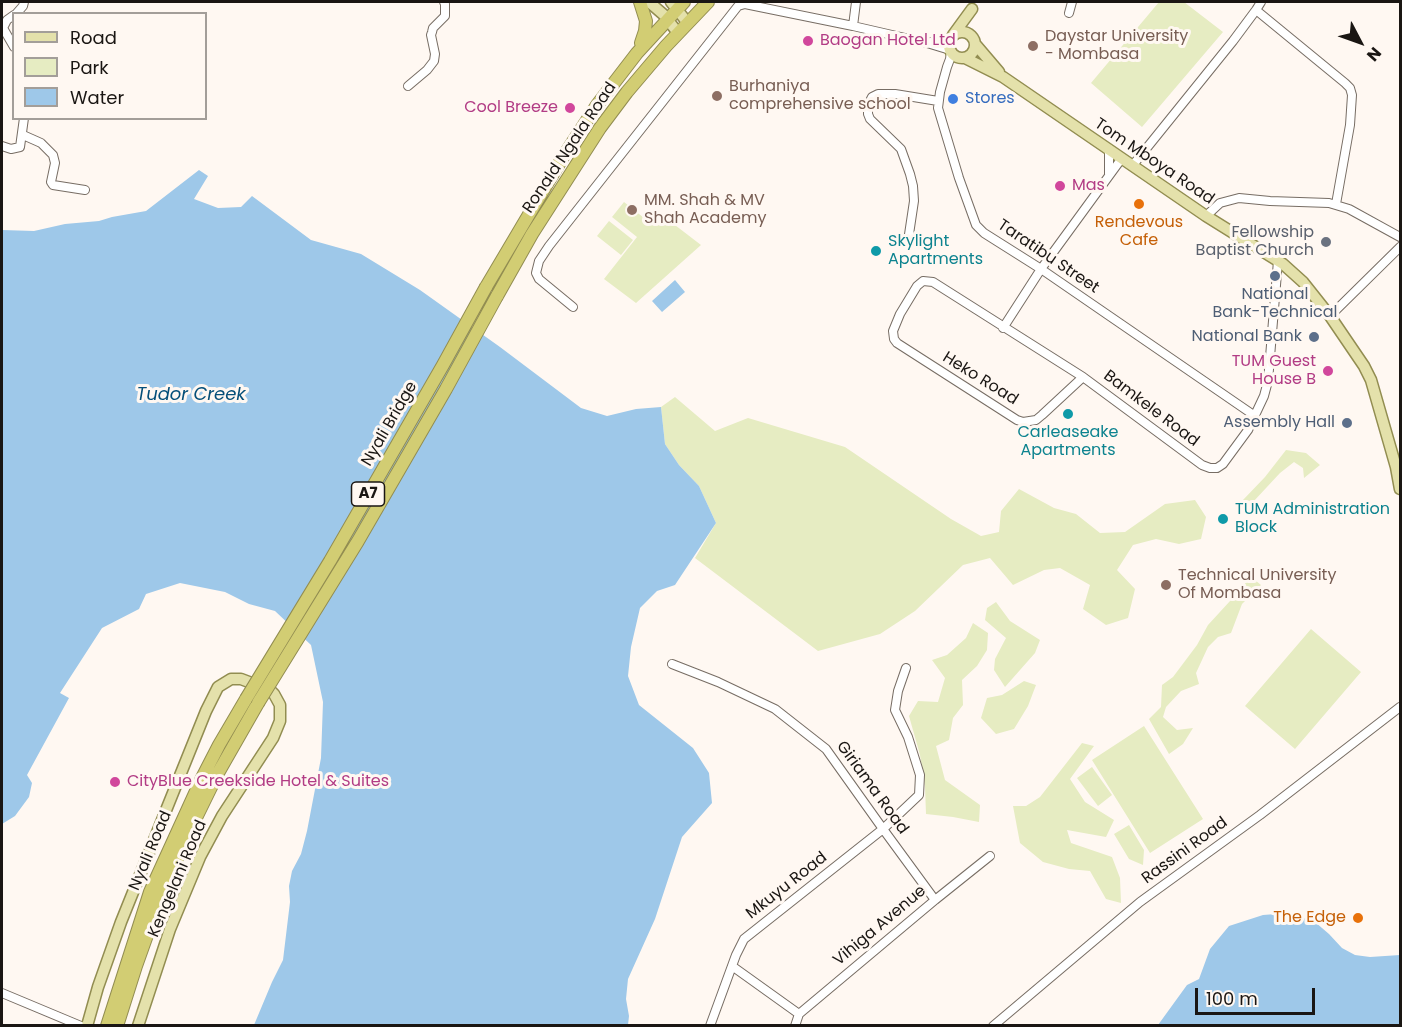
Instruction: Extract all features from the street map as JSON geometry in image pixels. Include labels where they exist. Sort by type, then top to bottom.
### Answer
[{"type":"highway","points":[[637,53],[646,21],[640,2]]},
{"type":"highway","name":"Ronald Ngala Road","points":[[497,296],[532,234],[600,128],[627,92],[687,22],[708,2]]},
{"type":"highway","name":"Ronald Ngala Road","points":[[486,287],[575,137],[597,105],[677,4]]},
{"type":"highway","name":"Nyali Bridge","points":[[252,701],[486,287]]},
{"type":"highway","name":"Nyali Bridge","points":[[252,701],[358,541],[497,296]]},
{"type":"highway","name":"Nyali Road","points":[[106,1026],[150,892],[219,745],[252,701]]},
{"type":"highway","name":"Nyali Road","points":[[117,1026],[161,896],[187,836],[252,701]]},
{"type":"main road","points":[[649,2],[656,6],[678,33]]},
{"type":"main road","points":[[677,4],[687,22]]},
{"type":"main road","points":[[970,34],[973,5]]},
{"type":"main road","points":[[951,44],[973,5]]},
{"type":"main road","points":[[951,44],[960,32],[970,34],[976,45],[1004,77]]},
{"type":"main road","points":[[951,44],[957,57],[965,58],[1004,77]]},
{"type":"main road","points":[[965,58],[970,56],[976,45]]},
{"type":"main road","name":"Tom Mboya Road","points":[[1004,77],[1206,216],[1278,261],[1303,282],[1330,316],[1371,380],[1401,489]]},
{"type":"main road","name":"Kengelani Road","points":[[87,1026],[121,922],[214,692],[226,681],[241,679],[270,690],[274,694],[280,705],[280,721],[273,738],[222,816],[200,857],[170,929],[138,1026]]},
{"type":"street","points":[[408,86],[434,61],[435,47],[431,36],[433,28],[445,16],[444,2]]},
{"type":"street","points":[[853,26],[856,2]]},
{"type":"street","points":[[1069,13],[1072,2]]},
{"type":"street","points":[[573,307],[539,279],[537,273],[539,261],[738,6],[745,4],[927,43],[951,44]]},
{"type":"street","points":[[1133,165],[1259,6],[1350,88],[1352,102],[1350,124],[1336,204]]},
{"type":"street","points":[[12,16],[3,28],[12,44]]},
{"type":"street","name":"Taratibu Street","points":[[951,44],[951,59],[942,83],[938,108],[976,225],[990,237],[1041,269],[1255,416]]},
{"type":"street","points":[[908,241],[914,201],[910,174],[901,149],[870,119],[868,105],[878,94],[895,94],[938,101]]},
{"type":"street","points":[[2,146],[12,149],[20,147],[24,120]]},
{"type":"street","points":[[23,135],[41,143],[53,155],[55,163],[51,182],[53,185],[85,190]]},
{"type":"street","points":[[1108,149],[1109,175]]},
{"type":"street","points":[[1003,328],[1041,269],[1122,158]]},
{"type":"street","points":[[1206,216],[1220,203],[1239,198],[1336,204],[1366,217],[1401,237]]},
{"type":"street","points":[[1330,316],[1401,247]]},
{"type":"street","points":[[1255,416],[1268,381],[1278,261]]},
{"type":"street","name":"Heko Road","points":[[923,281],[933,282],[1083,377],[1042,415],[1035,420],[1023,422],[897,343],[893,331],[900,314],[917,286],[923,281]]},
{"type":"street","name":"Bamkele Road","points":[[1083,377],[1202,465],[1210,468],[1217,468],[1223,464],[1248,430],[1255,416]]},
{"type":"street","name":"Giriama Road","points":[[672,664],[718,682],[775,709],[826,748],[934,900]]},
{"type":"street","name":"Mkuyu Road","points":[[710,1026],[744,939],[882,829],[919,795],[920,776],[910,743],[895,710],[898,691],[906,668]]},
{"type":"street","name":"Rassini Road","points":[[993,1026],[1140,902],[1260,815],[1401,706]]},
{"type":"street","name":"Vihiga Avenue","points":[[799,1014],[990,855]]},
{"type":"street","points":[[732,966],[799,1014],[795,1026]]},
{"type":"street","points":[[2,993],[81,1026]]},
{"type":"green space","points":[[1159,2],[1184,2],[1223,32],[1142,127],[1091,83]]},
{"type":"green space","points":[[624,202],[649,222],[658,212],[701,245],[636,303],[604,279],[637,237],[612,217]]},
{"type":"green space","points":[[609,221],[633,240],[621,255],[597,236]]},
{"type":"green space","points":[[675,397],[715,431],[748,418],[845,447],[951,519],[981,536],[999,532],[1001,511],[1019,489],[1054,508],[1076,514],[1100,533],[1125,532],[1165,504],[1195,500],[1206,517],[1201,539],[1179,544],[1156,539],[1133,545],[1117,570],[1135,589],[1128,618],[1106,625],[1083,609],[1090,585],[1060,568],[1044,570],[1013,585],[990,558],[963,565],[915,611],[880,634],[818,651],[695,558],[716,523],[699,486],[679,465],[665,444],[661,407]]},
{"type":"green space","points":[[1286,450],[1306,453],[1320,465],[1304,478],[1303,468],[1294,462],[1280,473],[1253,502],[1242,501],[1265,477]]},
{"type":"green space","points":[[1250,576],[1261,585],[1242,604],[1231,633],[1218,637],[1208,647],[1196,673],[1199,684],[1181,691],[1166,707],[1163,717],[1177,730],[1193,728],[1183,744],[1169,754],[1149,719],[1161,707],[1162,685],[1173,677],[1197,645],[1208,625]]},
{"type":"green space","points":[[996,602],[1010,621],[1040,640],[1035,653],[1005,687],[994,670],[995,659],[1006,638],[985,620],[987,608]]},
{"type":"green space","points":[[973,623],[988,633],[987,650],[977,666],[962,680],[963,705],[953,718],[949,740],[936,746],[945,780],[980,805],[979,822],[926,814],[920,755],[909,716],[918,701],[938,702],[945,678],[932,660],[947,655],[966,638]]},
{"type":"green space","points":[[1311,629],[1361,672],[1295,749],[1245,706]]},
{"type":"green space","points":[[1024,681],[1036,685],[1028,706],[1014,729],[996,734],[981,718],[987,698],[1002,695]]},
{"type":"green space","points":[[1144,726],[1203,819],[1150,853],[1092,760]]},
{"type":"green space","points":[[1082,743],[1094,746],[1070,779],[1085,802],[1114,820],[1106,837],[1067,830],[1071,843],[1112,857],[1120,878],[1121,903],[1106,899],[1090,871],[1069,869],[1043,862],[1020,843],[1013,806],[1026,806],[1040,797]]},
{"type":"green space","points":[[1092,767],[1112,795],[1098,806],[1077,778]]},
{"type":"green space","points":[[1129,825],[1144,850],[1143,865],[1129,859],[1114,834]]},
{"type":"water","name":"Tudor Creek","points":[[199,170],[208,176],[194,199],[218,208],[241,207],[252,196],[311,240],[361,254],[420,290],[581,408],[607,416],[636,409],[661,407],[665,444],[679,465],[699,486],[716,523],[675,585],[657,591],[640,608],[631,647],[628,676],[639,705],[693,748],[709,773],[712,803],[682,837],[655,919],[628,979],[626,999],[628,1025],[254,1025],[283,960],[290,902],[289,886],[292,871],[301,854],[307,831],[321,758],[323,702],[311,645],[275,611],[249,604],[225,592],[180,583],[146,594],[139,609],[102,628],[60,693],[69,698],[27,775],[32,783],[29,797],[15,816],[2,824],[2,230],[34,231],[146,211]]},
{"type":"water","points":[[675,280],[685,292],[662,312],[652,301]]},
{"type":"water","points":[[1289,913],[1315,922],[1342,948],[1355,955],[1370,957],[1400,955],[1400,1025],[1158,1025],[1187,985],[1199,979],[1210,949],[1229,926],[1263,915]]},
{"type":"place","name":"Baogan Hotel Ltd","points":[[808,41]]},
{"type":"place","name":"Daystar University - Mombasa","points":[[1033,46]]},
{"type":"place","name":"Burhaniya comprehensive school","points":[[717,96]]},
{"type":"place","name":"Stores","points":[[953,99]]},
{"type":"place","name":"Cool Breeze","points":[[570,108]]},
{"type":"place","name":"Mas","points":[[1060,186]]},
{"type":"place","name":"Rendevous Cafe","points":[[1139,204]]},
{"type":"place","name":"MM. Shah & MV Shah Academy","points":[[632,210]]},
{"type":"place","name":"Fellowship Baptist Church","points":[[1326,242]]},
{"type":"place","name":"Skylight Apartments","points":[[876,251]]},
{"type":"place","name":"National Bank-Technical","points":[[1275,276]]},
{"type":"place","name":"National Bank","points":[[1314,337]]},
{"type":"place","name":"TUM Guest House B","points":[[1328,371]]},
{"type":"place","name":"Carleaseake Apartments","points":[[1068,414]]},
{"type":"place","name":"Assembly Hall","points":[[1347,423]]},
{"type":"place","name":"TUM Administration Block","points":[[1223,519]]},
{"type":"place","name":"Technical University Of Mombasa","points":[[1166,585]]},
{"type":"place","name":"CityBlue Creekside Hotel & Suites","points":[[115,782]]},
{"type":"place","name":"The Edge","points":[[1358,918]]}]
